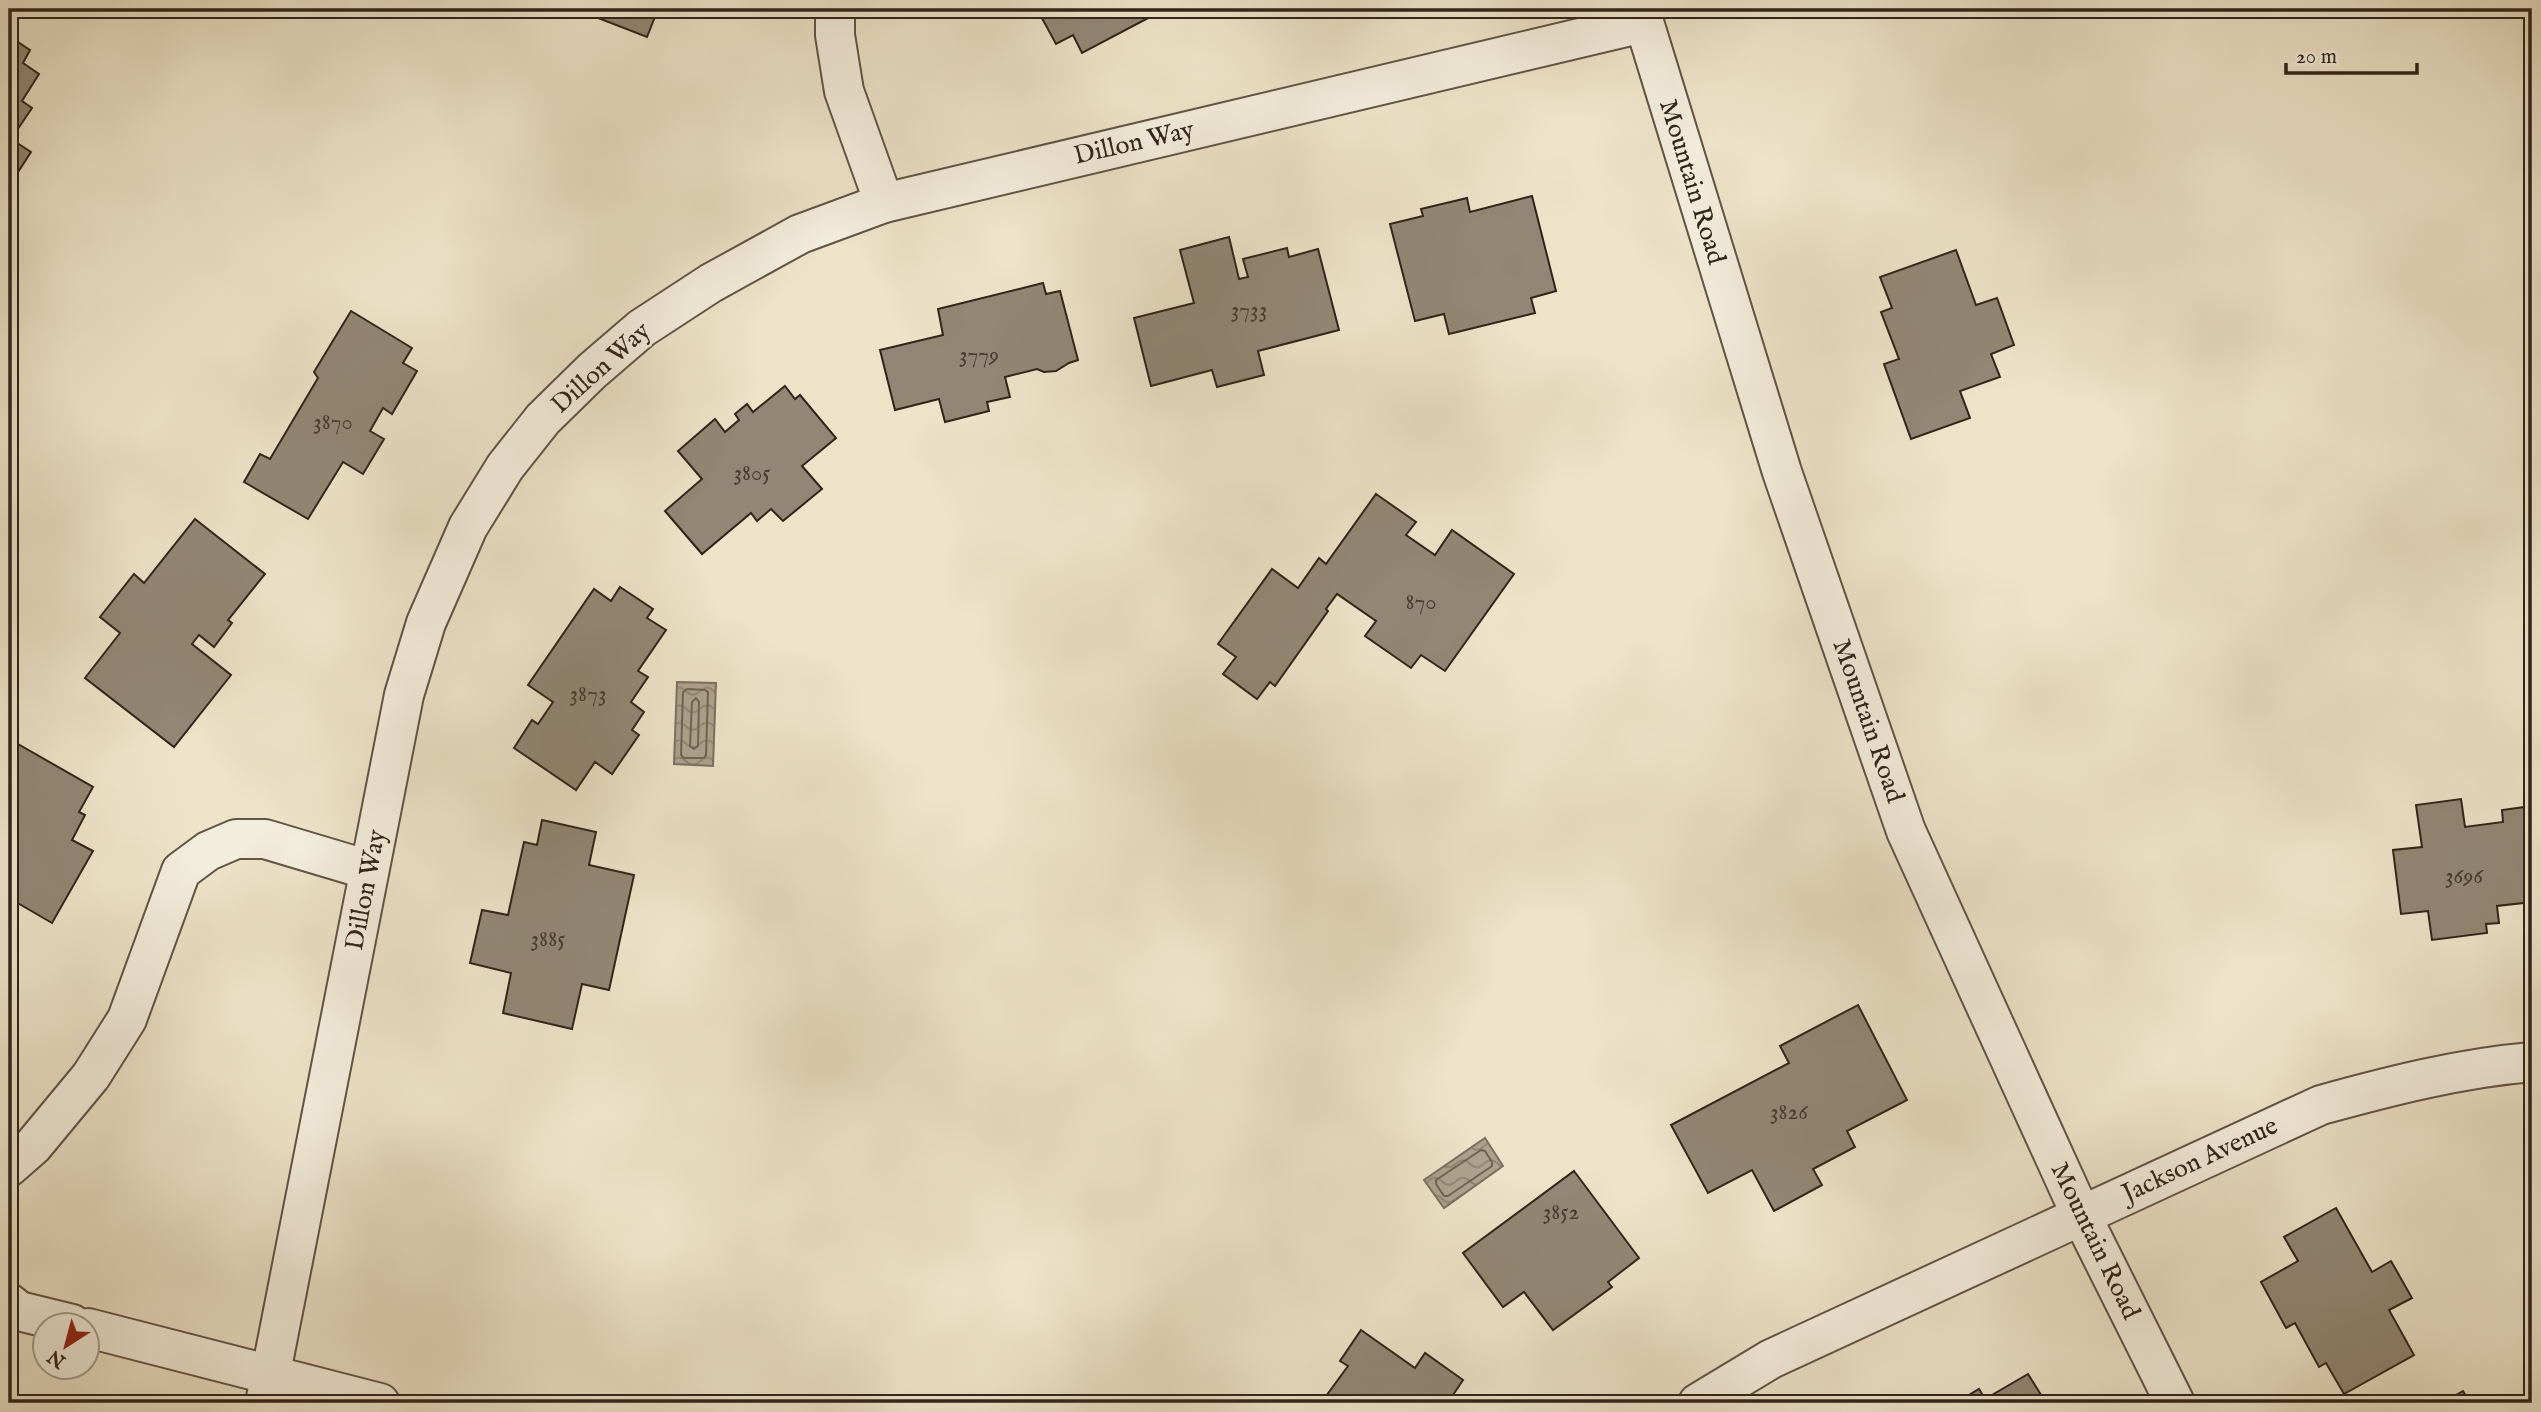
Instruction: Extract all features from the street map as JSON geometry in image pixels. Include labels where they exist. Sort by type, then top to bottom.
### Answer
[{"type":"street","points":[[835,9],[835,35],[844,91],[884,203]]},
{"type":"street","name":"Dillon Way","points":[[268,1388],[404,695],[426,623],[468,527],[505,467],[543,419],[592,371],[642,328],[711,283],[800,234],[884,203],[1642,16]]},
{"type":"street","name":"Mountain Road","points":[[1642,16],[1782,472],[1906,831],[2081,1215],[2175,1403]]},
{"type":"street","points":[[9,1167],[33,1146],[91,1076],[127,1019],[181,871],[208,851],[236,839],[265,839],[369,870]]},
{"type":"street","name":"Jackson Avenue","points":[[1698,1403],[1771,1359],[2320,1105],[2405,1082],[2493,1065],[2532,1062]]},
{"type":"street","points":[[9,1303],[19,1311],[32,1314]]},
{"type":"street","points":[[102,1333],[268,1388],[380,1403]]},
{"type":"water","points":[[677,682],[716,683],[713,766],[674,764]]},
{"type":"water","points":[[1485,1138],[1503,1166],[1444,1208],[1424,1180]]},
{"type":"building","points":[[575,9],[658,9],[647,37]]},
{"type":"building","points":[[1037,9],[1149,9],[1152,16],[1082,53],[1073,35],[1056,44]]},
{"type":"building","points":[[9,36],[30,50],[23,63],[39,74],[22,101],[32,108],[11,139],[31,152],[9,186]]},
{"type":"building","points":[[1532,196],[1556,291],[1531,298],[1535,313],[1449,334],[1444,314],[1415,321],[1390,224],[1423,216],[1421,209],[1467,198],[1470,212]]},
{"type":"building","points":[[1229,237],[1239,279],[1248,277],[1243,259],[1287,248],[1289,257],[1318,249],[1339,330],[1258,351],[1264,375],[1217,387],[1212,370],[1151,386],[1134,318],[1194,303],[1180,250]]},
{"type":"building","points":[[1956,250],[1976,305],[1997,298],[2014,345],[1991,354],[2000,377],[1960,391],[1970,418],[1911,439],[1884,364],[1899,359],[1881,312],[1892,308],[1880,277]]},
{"type":"building","points":[[1043,283],[1046,294],[1060,291],[1078,360],[1056,371],[1044,372],[1037,369],[1005,377],[1010,397],[987,402],[989,411],[945,422],[939,399],[895,410],[880,350],[943,335],[938,309]]},
{"type":"building","points":[[351,311],[412,348],[403,363],[417,371],[392,414],[383,408],[370,431],[384,439],[363,474],[343,462],[308,519],[244,482],[260,454],[270,459],[318,378],[314,372]]},
{"type":"building","points":[[785,386],[795,399],[800,395],[836,438],[802,466],[822,489],[783,521],[771,509],[757,521],[751,513],[702,554],[665,511],[702,479],[678,451],[715,419],[725,432],[739,420],[735,414],[747,404],[753,412]]},
{"type":"building","points":[[1376,494],[1416,522],[1406,535],[1435,555],[1452,530],[1514,574],[1445,671],[1421,655],[1411,668],[1365,636],[1376,621],[1337,594],[1275,686],[1270,682],[1257,699],[1223,674],[1236,657],[1218,644],[1272,569],[1298,588],[1319,558],[1326,564]]},
{"type":"building","points":[[195,519],[265,574],[228,620],[232,623],[214,647],[199,635],[192,644],[231,675],[174,747],[85,678],[120,633],[100,617],[134,574],[144,583]]},
{"type":"building","points":[[620,587],[653,609],[647,618],[666,630],[638,671],[648,677],[631,702],[644,712],[632,730],[639,735],[612,774],[595,762],[576,790],[514,748],[532,720],[538,724],[553,702],[528,685],[594,589],[611,601]]},
{"type":"building","points":[[18,744],[93,787],[79,812],[85,815],[72,840],[93,851],[52,923],[9,898],[9,761]]},
{"type":"building","points":[[2461,799],[2465,827],[2503,822],[2502,810],[2532,806],[2532,902],[2497,906],[2499,923],[2486,924],[2487,933],[2432,940],[2428,911],[2401,914],[2393,850],[2422,847],[2416,805]]},
{"type":"building","points":[[542,820],[596,832],[589,865],[634,875],[609,990],[582,984],[572,1029],[503,1013],[511,973],[470,963],[482,910],[508,915],[524,842],[537,845]]},
{"type":"building","points":[[1858,1005],[1907,1100],[1847,1131],[1855,1147],[1813,1169],[1822,1185],[1774,1211],[1752,1170],[1708,1193],[1671,1125],[1789,1063],[1780,1046]]},
{"type":"building","points":[[1574,1171],[1639,1258],[1608,1282],[1612,1287],[1553,1330],[1524,1292],[1503,1307],[1463,1253]]},
{"type":"building","points":[[2336,1208],[2372,1272],[2391,1261],[2412,1298],[2389,1310],[2414,1355],[2344,1394],[2326,1363],[2319,1367],[2295,1323],[2286,1328],[2261,1282],[2298,1261],[2284,1237]]},
{"type":"building","points":[[1361,1330],[1415,1368],[1425,1353],[1463,1380],[1453,1395],[1459,1399],[1456,1403],[1321,1403],[1348,1366],[1340,1361]]},
{"type":"building","points":[[2028,1374],[2046,1403],[1956,1403],[1979,1389],[1985,1399]]},
{"type":"building","points":[[2463,1391],[2470,1403],[2442,1403]]}]
